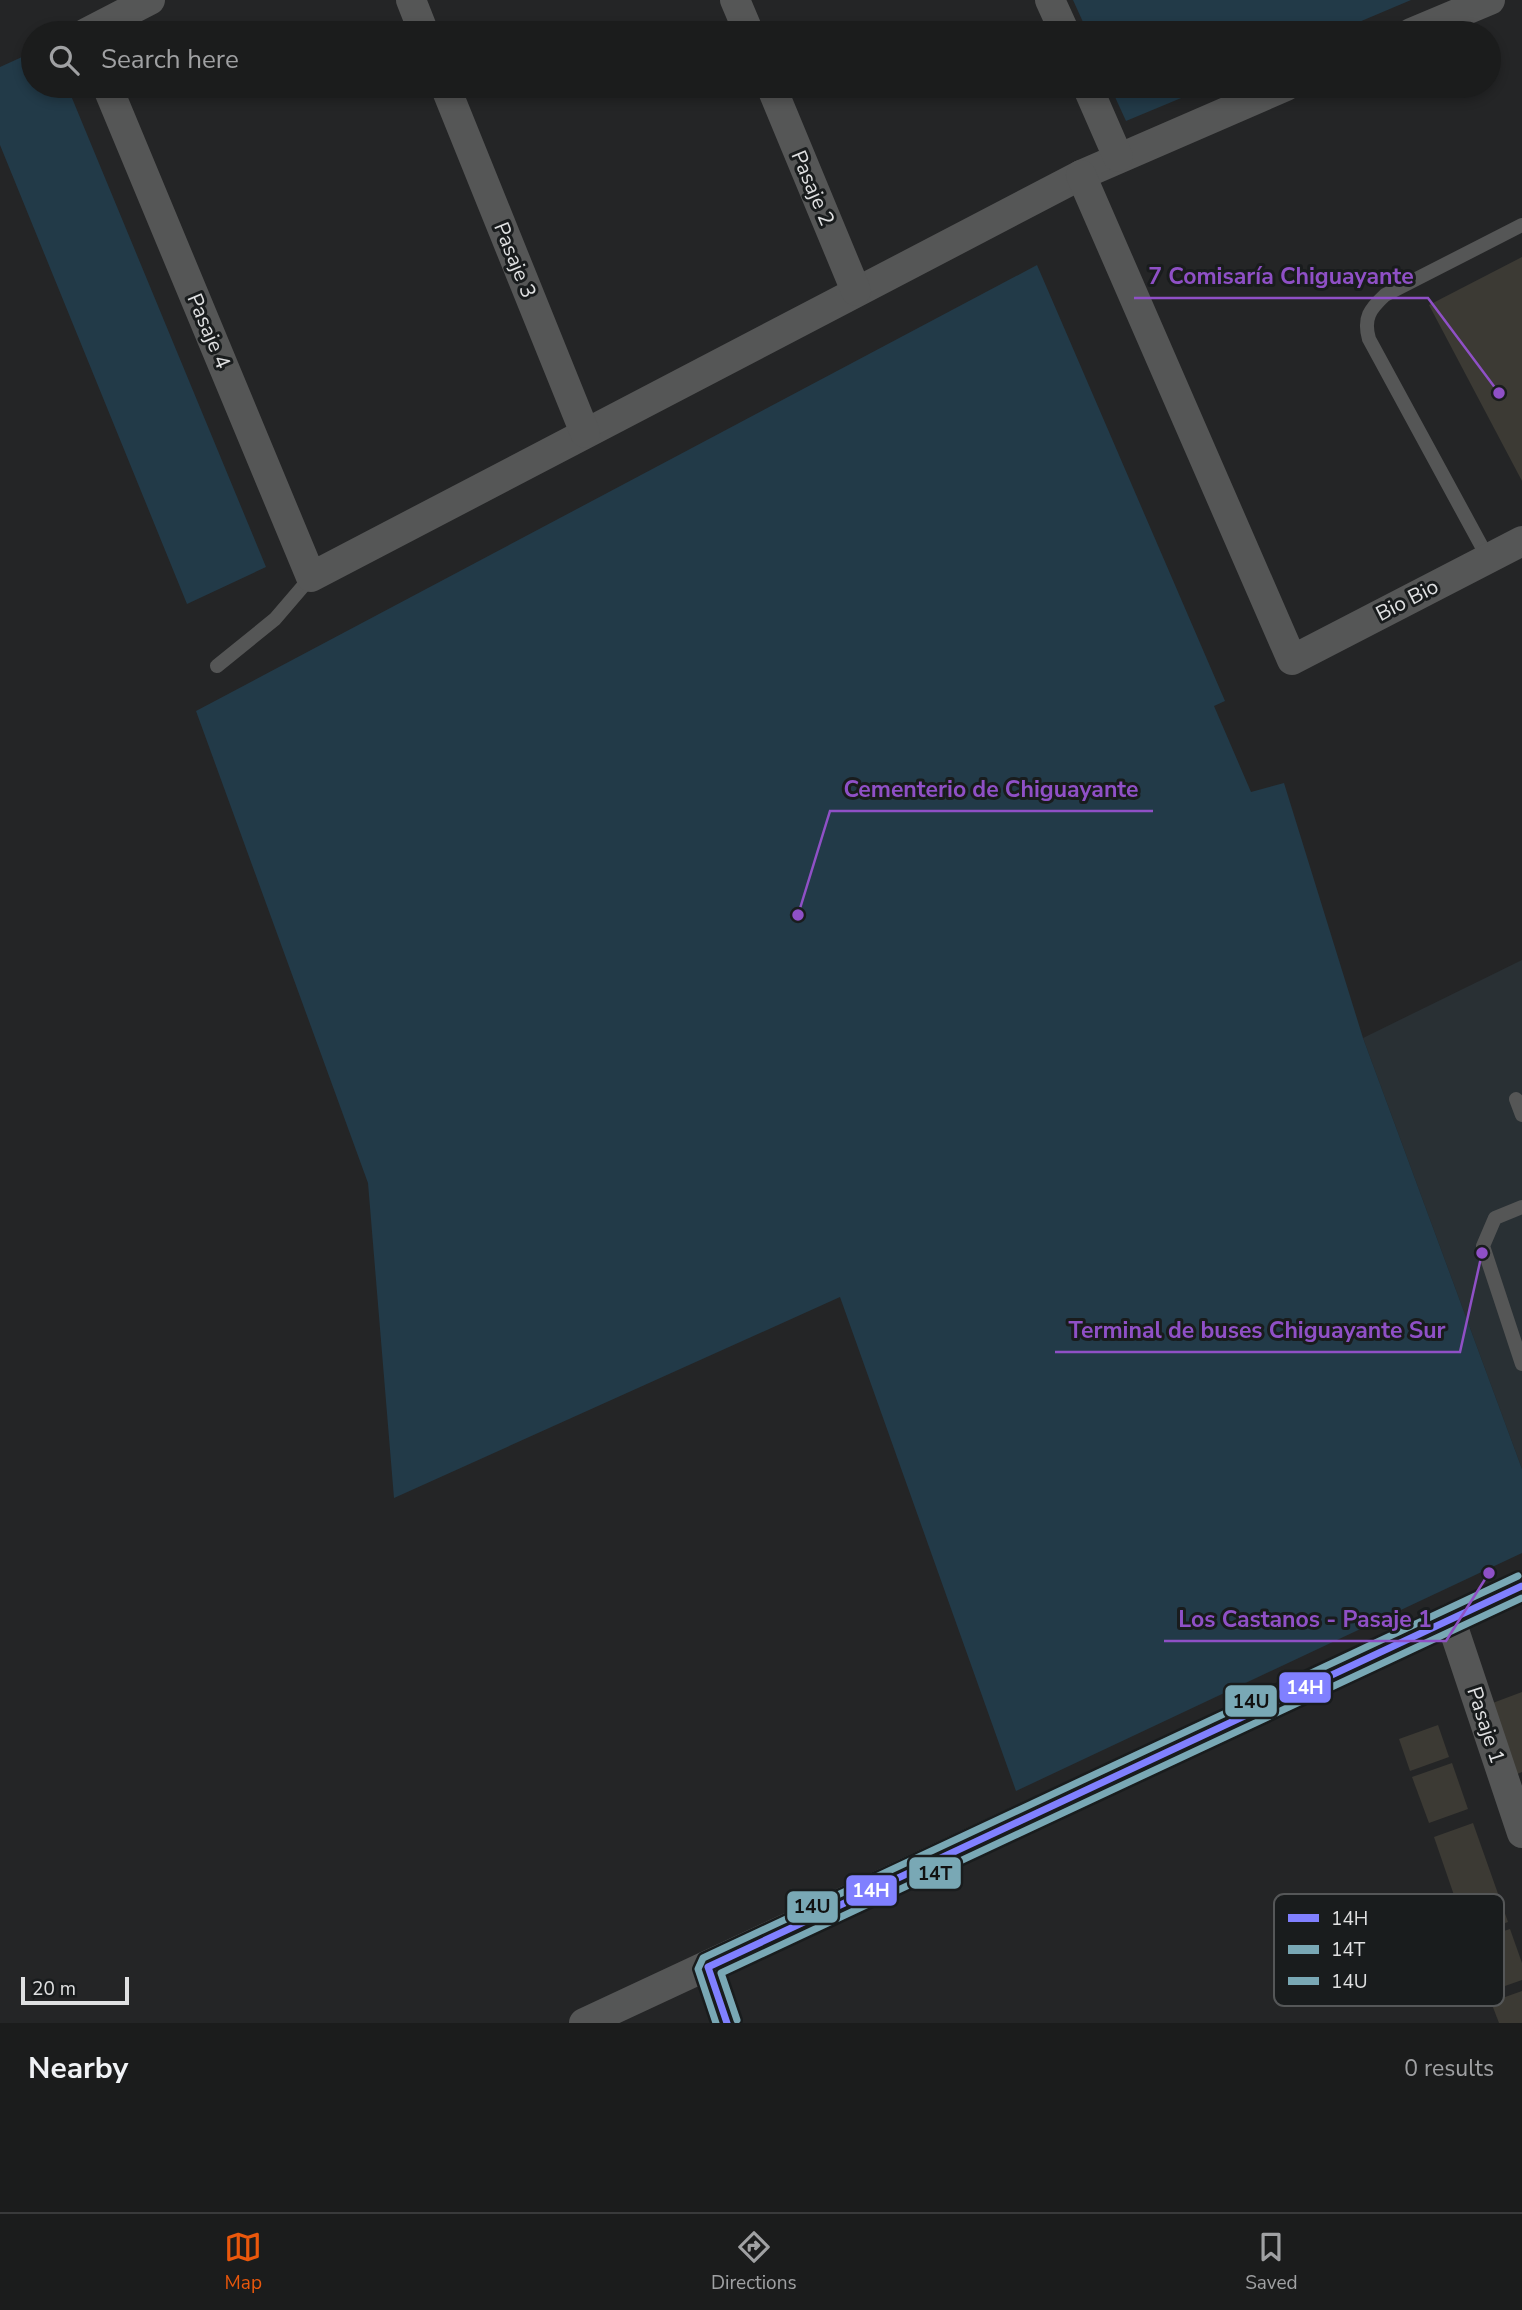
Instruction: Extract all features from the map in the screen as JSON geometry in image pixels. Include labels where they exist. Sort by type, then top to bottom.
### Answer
[{"type":"street","points":[[109,21],[149,0]]},
{"type":"street","points":[[411,0],[419,21]]},
{"type":"street","points":[[735,0],[744,21]]},
{"type":"street","points":[[1050,0],[1060,21]]},
{"type":"street","points":[[1440,21],[1490,0]]},
{"type":"street","name":"Pasaje 4","points":[[112,98],[311,577]]},
{"type":"street","name":"Pasaje 3","points":[[450,98],[584,433]]},
{"type":"street","name":"Pasaje 2","points":[[776,98],[856,291]]},
{"type":"street","points":[[1092,98],[1118,157]]},
{"type":"street","points":[[311,577],[1081,175],[1258,98]]},
{"type":"street","name":"Bio Bio","points":[[1081,175],[1292,660],[1522,541]]},
{"type":"street","points":[[584,2023],[709,1968],[1522,1586]]},
{"type":"street","name":"Pasaje 1","points":[[1450,1618],[1522,1833]]},
{"type":"street","points":[[709,1968],[727,2023]]},
{"type":"lane","points":[[1488,558],[1369,339],[1365,326],[1369,311],[1385,295],[1522,225]]},
{"type":"lane","points":[[217,666],[275,619],[311,577]]},
{"type":"lane","points":[[1516,1099],[1522,1115]]},
{"type":"lane","points":[[1522,1207],[1494,1218],[1483,1246],[1522,1364]]},
{"type":"shaded area","points":[[1073,0],[1411,0],[1361,21],[1083,21]]},
{"type":"shaded area","points":[[21,57],[21,98],[72,98],[266,567],[187,604],[0,145],[0,67]]},
{"type":"shaded area","points":[[1115,98],[1181,98],[1126,121]]},
{"type":"shaded area","points":[[1037,265],[1225,701],[1214,706],[1251,792],[1284,783],[1363,1038],[1522,1469],[1522,1553],[1016,1791],[840,1297],[394,1498],[368,1183],[196,711]]},
{"type":"shaded area","points":[[1522,960],[1522,1469],[1363,1038]]},
{"type":"building","points":[[1522,257],[1522,481],[1429,305]]},
{"type":"building","points":[[1522,1692],[1522,1772],[1515,1775],[1490,1704]]},
{"type":"building","points":[[1438,1725],[1449,1757],[1410,1771],[1399,1739]]},
{"type":"building","points":[[1452,1763],[1468,1809],[1429,1823],[1412,1777]]},
{"type":"building","points":[[1473,1823],[1498,1894],[1454,1894],[1434,1837]]},
{"type":"building","points":[[1510,1929],[1522,1963],[1522,1980],[1504,1986],[1504,1931]]},
{"type":"building","points":[[1522,1991],[1522,2023],[1499,2023],[1493,2006],[1504,2006],[1504,1997]]},
{"type":"transit line","name":"14U","points":[[716,2023],[698,1969],[703,1958],[1518,1576]]},
{"type":"transit line","name":"14H","points":[[727,2023],[708,1967],[1522,1586]]},
{"type":"transit line","name":"14T","points":[[737,2020],[721,1973],[1522,1598]]},
{"type":"place","name":"7 Comisaría Chiguayante","points":[[1499,393]]},
{"type":"place","name":"Cementerio de Chiguayante","points":[[798,915]]},
{"type":"place","name":"Terminal de buses Chiguayante Sur","points":[[1482,1253]]},
{"type":"place","name":"Los Castanos - Pasaje 1","points":[[1489,1573]]}]
